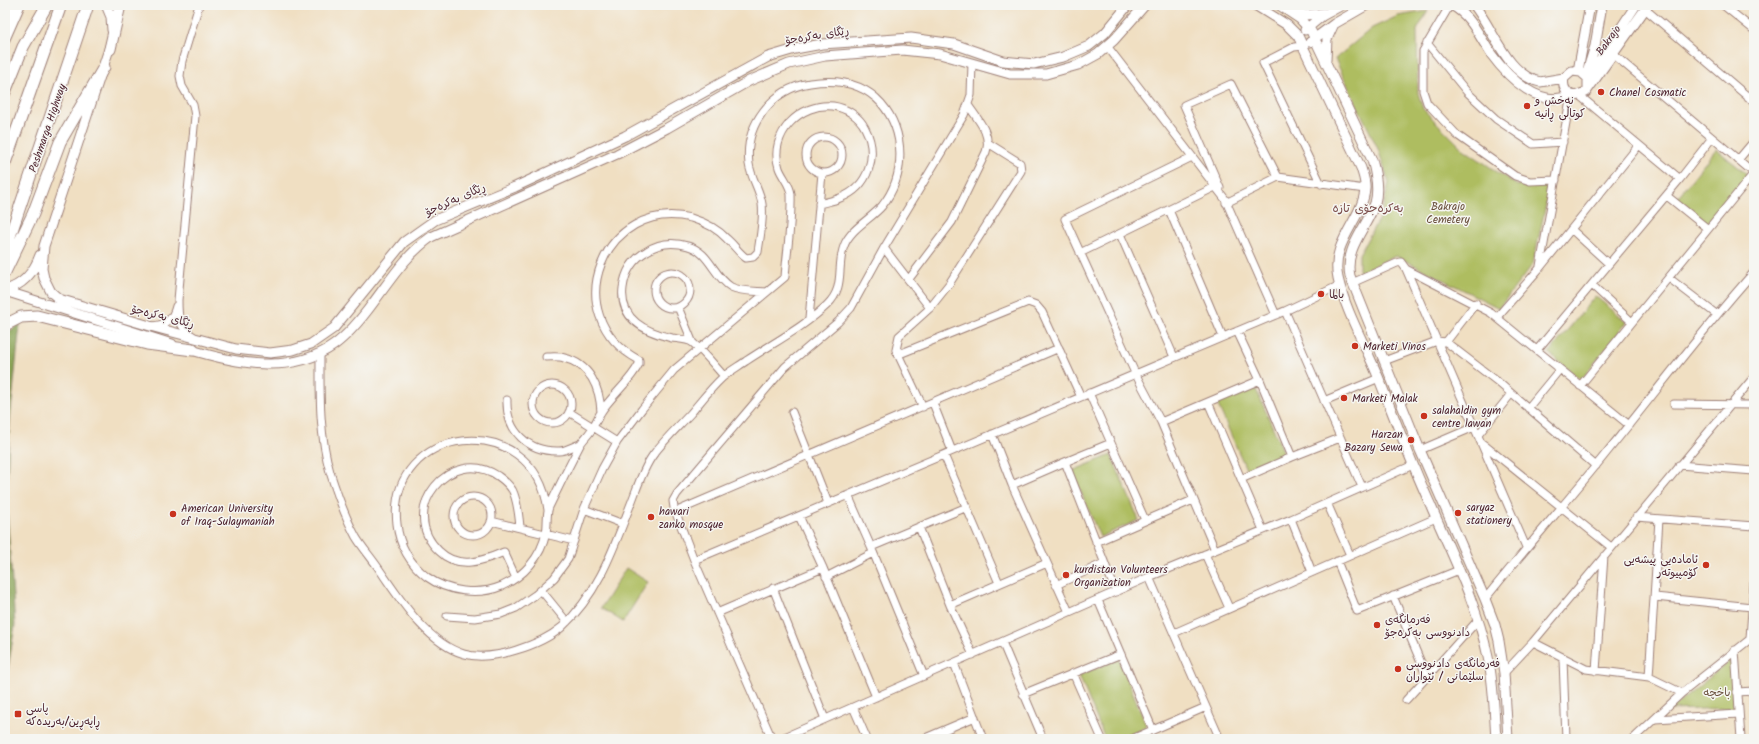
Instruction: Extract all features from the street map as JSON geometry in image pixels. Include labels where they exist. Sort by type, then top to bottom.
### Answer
[{"type":"highway","points":[[5,92],[19,56],[47,5]]},
{"type":"highway","points":[[5,163],[61,5]]},
{"type":"highway","name":"Peshmarga Highway","points":[[5,251],[88,5]]},
{"type":"highway","points":[[110,49],[120,5]]},
{"type":"highway","points":[[5,272],[33,214],[60,142],[104,67]]},
{"type":"highway","points":[[5,325],[24,316],[37,316],[147,344],[193,350]]},
{"type":"main road","points":[[9,27],[10,5]]},
{"type":"main road","points":[[5,39],[20,5]]},
{"type":"main road","name":"ڕێگای بەکرەجۆ","points":[[106,5],[112,23],[110,49],[44,246],[42,269],[44,278],[51,292],[59,299],[150,326],[194,336],[236,348],[270,353],[293,350],[318,340],[334,328],[349,312],[404,242],[424,227],[450,213],[515,186],[625,136],[768,58],[795,49],[822,44],[910,38],[954,44],[1016,64],[1046,62],[1077,52],[1097,41],[1128,5]]},
{"type":"main road","name":"ڕێگای بەکرەجۆ","points":[[5,291],[193,350],[247,363],[269,365],[296,362],[320,354],[344,337],[373,303],[406,258],[431,237],[617,154],[764,74],[805,59],[882,50],[918,51],[940,54],[1010,74],[1046,74],[1068,69],[1085,62],[1107,46],[1145,5]]},
{"type":"main road","points":[[1255,5],[1287,25],[1298,36],[1364,176],[1365,189],[1362,202],[1340,247],[1337,270],[1340,285],[1346,303],[1379,378],[1413,465],[1466,586],[1478,620],[1491,672],[1496,739]]},
{"type":"main road","points":[[1279,5],[1308,26],[1372,160],[1376,176],[1376,194],[1374,203],[1350,256],[1348,269],[1352,283],[1420,450],[1485,599],[1499,641],[1504,673],[1508,739]]},
{"type":"main road","points":[[1298,36],[1308,26],[1327,12],[1342,5]]},
{"type":"main road","points":[[1304,46],[1334,24],[1367,5]]},
{"type":"main road","points":[[1450,5],[1468,17],[1496,60],[1526,88],[1545,99],[1555,100],[1576,96],[1588,89],[1584,75],[1590,5]]},
{"type":"main road","points":[[1474,5],[1505,54],[1522,72],[1540,82],[1564,78],[1572,71],[1584,75]]},
{"type":"main road","points":[[1584,75],[1595,46],[1602,5]]},
{"type":"main road","points":[[1584,75],[1636,5]]},
{"type":"main road","name":"Bakrajo","points":[[1588,89],[1647,7]]},
{"type":"main road","points":[[1292,13],[1313,15],[1327,12]]},
{"type":"main road","points":[[1326,66],[1326,45],[1328,33],[1334,24]]},
{"type":"main road","points":[[1046,62],[1046,74]]},
{"type":"main road","points":[[1315,72],[1326,66]]},
{"type":"main road","points":[[1564,78],[1564,88],[1576,96]]},
{"type":"main road","points":[[5,291],[18,285],[30,275],[35,269],[44,246]]},
{"type":"main road","points":[[318,340],[320,354]]},
{"type":"main road","points":[[1458,567],[1468,560]]},
{"type":"main road","points":[[1466,586],[1472,581],[1478,581]]},
{"type":"street","points":[[194,336],[184,329],[179,321],[178,300],[195,116],[193,105],[182,86],[180,76],[182,61],[199,5]]},
{"type":"street","points":[[1450,5],[1422,53],[1424,95],[1427,103],[1450,129],[1515,176],[1530,180],[1556,180]]},
{"type":"street","points":[[1723,5],[1752,28],[1754,20]]},
{"type":"street","points":[[1647,7],[1751,100],[1754,90]]},
{"type":"street","points":[[1294,47],[1298,36]]},
{"type":"street","points":[[1428,43],[1467,92],[1496,119],[1533,144],[1563,142]]},
{"type":"street","points":[[1107,46],[1225,201]]},
{"type":"street","points":[[1304,46],[1294,47],[1263,63],[1321,184]]},
{"type":"street","points":[[1580,386],[1754,173],[1613,54]]},
{"type":"street","points":[[772,739],[694,560],[675,512],[673,501],[676,494],[792,359],[838,322],[851,308],[884,248],[968,105],[971,90],[972,63]]},
{"type":"street","points":[[320,354],[322,428],[330,470],[337,492],[357,539],[400,600],[434,637],[464,654],[479,656],[495,655],[522,648],[548,636],[567,622],[592,593],[603,573],[642,475],[653,456],[724,376],[809,319],[830,303],[839,289],[844,245],[859,226],[882,206],[894,186],[901,162],[900,145],[896,130],[879,101],[865,89],[836,80],[804,84],[788,90],[771,102],[759,116],[755,126],[749,155],[750,167],[763,206],[758,252],[753,257],[746,258],[716,229],[691,218],[675,216],[650,219],[638,224],[627,231],[605,254],[599,268],[595,284],[594,294],[598,315],[603,326],[617,346],[639,360],[639,364],[601,412],[593,428],[580,444],[548,510]]},
{"type":"street","points":[[1276,315],[1184,106],[1231,84],[1278,177]]},
{"type":"street","points":[[1539,269],[1563,142],[1576,96],[1680,179]]},
{"type":"street","points":[[447,616],[475,618],[501,614],[516,608],[541,590],[568,559],[584,509],[602,469],[617,442],[674,370],[785,277],[791,193],[779,168],[777,147],[791,120],[806,110],[823,105],[845,110],[859,120],[865,128],[869,139],[872,156],[870,167],[859,185],[840,198],[819,204]]},
{"type":"street","points":[[909,279],[955,217],[985,156],[988,143],[987,134],[968,105]]},
{"type":"street","points":[[821,137],[834,140],[841,152],[838,166],[833,170],[822,172],[813,169],[806,158],[809,144],[821,137]]},
{"type":"street","points":[[1537,350],[1667,196],[1712,138]]},
{"type":"street","points":[[1738,160],[1754,141]]},
{"type":"street","points":[[923,407],[896,350],[899,336],[930,308],[949,284],[1021,171],[1020,163],[988,143]]},
{"type":"street","points":[[1497,317],[1539,269],[1639,145]]},
{"type":"street","points":[[1192,157],[1065,219],[1135,373],[1161,422],[1215,550]]},
{"type":"street","points":[[809,319],[822,172]]},
{"type":"street","points":[[1225,201],[1278,177],[1365,189]]},
{"type":"street","points":[[1080,253],[1215,187]]},
{"type":"street","points":[[1667,196],[1708,229]]},
{"type":"street","points":[[1169,210],[1223,337]]},
{"type":"street","points":[[1571,229],[1609,264]]},
{"type":"street","points":[[1120,234],[1174,357]]},
{"type":"street","points":[[692,341],[654,334],[642,328],[626,309],[622,294],[624,279],[632,264],[643,253],[665,244],[688,246],[705,255],[720,275],[733,288],[767,292]]},
{"type":"street","points":[[884,248],[930,308]]},
{"type":"street","points":[[1352,283],[1397,262],[1401,262],[1406,269],[1526,547]]},
{"type":"street","points":[[1406,269],[1476,303],[1497,317],[1629,425]]},
{"type":"street","points":[[672,272],[679,274],[688,284],[688,297],[684,303],[678,307],[671,308],[664,306],[655,296],[654,290],[656,283],[659,277],[665,273],[672,272]]},
{"type":"street","points":[[1485,599],[1526,547],[1596,466],[1716,314],[1754,272]]},
{"type":"street","points":[[1669,278],[1716,314]]},
{"type":"street","points":[[694,560],[1135,373],[1276,315],[1340,285]]},
{"type":"street","points":[[1592,285],[1632,322]]},
{"type":"street","points":[[150,326],[159,326],[166,322],[174,314],[178,300]]},
{"type":"street","points":[[896,350],[902,353],[1028,302],[1036,305],[1042,312],[1080,397]]},
{"type":"street","points":[[1446,342],[1476,303]]},
{"type":"street","points":[[678,307],[692,341],[724,376]]},
{"type":"street","points":[[1285,311],[1362,487]]},
{"type":"street","points":[[1237,331],[1260,380],[1292,457]]},
{"type":"street","points":[[1384,361],[1437,341],[1446,342],[1528,408],[1596,466]]},
{"type":"street","points":[[675,512],[1059,348]]},
{"type":"street","points":[[546,357],[564,358],[581,365],[594,379],[600,396],[601,412]]},
{"type":"street","points":[[1528,408],[1560,369]]},
{"type":"street","points":[[1504,673],[1533,642],[1679,465],[1754,377]]},
{"type":"street","points":[[1324,401],[1379,378]]},
{"type":"street","points":[[1161,422],[1260,380]]},
{"type":"street","points":[[548,385],[555,385],[562,388],[567,393],[570,400],[568,412],[563,419],[556,422],[549,422],[542,419],[536,414],[534,408],[536,393],[541,388],[548,385]]},
{"type":"street","points":[[1089,393],[1145,520]]},
{"type":"street","points":[[1478,435],[1511,394]]},
{"type":"street","points":[[507,400],[507,412],[513,429],[526,443],[543,450],[561,451],[580,444]]},
{"type":"street","points":[[1208,402],[1263,530]]},
{"type":"street","points":[[932,403],[952,451]]},
{"type":"street","points":[[1674,404],[1754,405]]},
{"type":"street","points":[[568,412],[617,442]]},
{"type":"street","points":[[792,412],[807,455],[828,503]]},
{"type":"street","points":[[1420,450],[1474,427]]},
{"type":"street","points":[[992,434],[1012,485],[1069,612]]},
{"type":"street","points":[[1242,479],[1340,438]]},
{"type":"street","points":[[462,440],[491,441],[508,448],[530,466],[541,482],[548,510],[546,533],[535,558],[516,578],[495,588],[472,592],[444,586],[424,574],[408,556],[398,529],[396,510],[403,483],[420,460],[444,444],[462,440]]},
{"type":"street","points":[[1012,485],[1111,443]]},
{"type":"street","points":[[1481,443],[1611,547]]},
{"type":"street","points":[[944,455],[999,583]]},
{"type":"street","points":[[1065,462],[1116,592]]},
{"type":"street","points":[[780,739],[1149,577],[1291,519],[1413,465]]},
{"type":"street","points":[[1679,465],[1754,471]]},
{"type":"street","points":[[516,578],[504,552],[483,561],[465,563],[451,559],[440,552],[427,534],[423,522],[426,500],[431,490],[452,472],[464,469],[479,468],[490,471],[505,481],[514,493],[520,527]]},
{"type":"street","points":[[848,495],[924,676]]},
{"type":"street","points":[[469,498],[481,499],[490,508],[491,521],[484,531],[473,535],[467,534],[461,531],[455,521],[455,509],[458,504],[469,498]]},
{"type":"street","points":[[1096,542],[1193,500]]},
{"type":"street","points":[[1327,503],[1350,555]]},
{"type":"street","points":[[826,577],[872,550],[919,527],[967,507]]},
{"type":"street","points":[[584,509],[623,524]]},
{"type":"street","points":[[798,516],[823,568],[876,697]]},
{"type":"street","points":[[1636,517],[1754,526]]},
{"type":"street","points":[[1174,632],[1436,518]]},
{"type":"street","points":[[1291,519],[1312,572]]},
{"type":"street","points":[[1649,677],[1659,519]]},
{"type":"street","points":[[491,521],[546,533],[574,541]]},
{"type":"street","points":[[919,527],[972,655]]},
{"type":"street","points":[[1205,554],[1229,608]]},
{"type":"street","points":[[1596,672],[1604,556]]},
{"type":"street","points":[[1337,561],[1358,611],[1458,567]]},
{"type":"street","points":[[950,604],[1047,563]]},
{"type":"street","points":[[1056,585],[1104,563]]},
{"type":"street","points":[[717,613],[823,568]]},
{"type":"street","points":[[1149,577],[1220,739]]},
{"type":"street","points":[[1633,739],[1682,693],[1735,650],[1753,638],[1752,607],[1754,584]]},
{"type":"street","points":[[773,588],[825,719]]},
{"type":"street","points":[[541,590],[567,622]]},
{"type":"street","points":[[1394,596],[1427,677]]},
{"type":"street","points":[[1655,597],[1752,607]]},
{"type":"street","points":[[1098,600],[1153,730]]},
{"type":"street","points":[[1406,700],[1478,620]]},
{"type":"street","points":[[1002,642],[1043,739]]},
{"type":"street","points":[[1533,642],[1563,659],[1596,672],[1649,677],[1682,693]]},
{"type":"street","points":[[1735,650],[1737,692],[1742,739]]},
{"type":"street","points":[[1023,694],[1121,654]]},
{"type":"street","points":[[1563,659],[1566,739]]},
{"type":"street","points":[[954,663],[983,739]]},
{"type":"street","points":[[1072,673],[1102,739]]},
{"type":"street","points":[[1737,692],[1754,691]]},
{"type":"street","points":[[853,707],[868,739]]},
{"type":"street","points":[[1132,739],[1206,707]]},
{"type":"street","points":[[1655,719],[1739,714]]},
{"type":"street","points":[[925,738],[975,717]]},
{"type":"green space","name":"Bakrajo Cemetery","points":[[1428,11],[1417,30],[1418,93],[1423,109],[1462,148],[1518,186],[1550,186],[1533,264],[1499,308],[1396,256],[1359,272],[1359,254],[1381,215],[1389,183],[1378,149],[1335,59],[1372,28],[1398,16]]},
{"type":"green space","points":[[1716,149],[1748,175],[1709,224],[1677,198]]},
{"type":"green space","points":[[1595,296],[1627,322],[1581,380],[1549,353]]},
{"type":"green space","points":[[20,324],[10,421],[6,496],[15,625],[5,687],[5,334]]},
{"type":"green space","points":[[1255,387],[1284,453],[1246,469],[1217,403]]},
{"type":"green space","points":[[1111,455],[1139,520],[1100,537],[1072,471]]},
{"type":"green space","points":[[626,568],[648,582],[623,622],[601,608]]},
{"type":"green space","points":[[1119,659],[1147,727],[1119,739],[1105,739],[1079,675]]},
{"type":"green space","name":"باخچە","points":[[1731,660],[1733,708],[1670,710]]},
{"type":"place","name":"Chanel Cosmatic","points":[[1601,92]]},
{"type":"place","name":"نەخش و کوتاڵی ڕانیە","points":[[1527,106]]},
{"type":"place","name":"بالما","points":[[1321,294]]},
{"type":"place","name":"Marketi Vinos","points":[[1355,346]]},
{"type":"place","name":"Marketi Malak","points":[[1344,398]]},
{"type":"place","name":"salahaldin gym centre lawan","points":[[1424,416]]},
{"type":"place","name":"Harzan Bazary Sewa","points":[[1411,440]]},
{"type":"place","name":"saryaz stationery","points":[[1458,513]]},
{"type":"place","name":"American University of Iraq-Sulaymaniah","points":[[173,514]]},
{"type":"place","name":"hawari zanko mosque","points":[[651,517]]},
{"type":"place","name":"ئامادەیی پیشەیی کۆمپیوتەر","points":[[1706,565]]},
{"type":"place","name":"kurdistan Volunteers Organization","points":[[1066,575]]},
{"type":"place","name":"فەرمانگەی دادنووسی بەکرەجۆ","points":[[1377,625]]},
{"type":"place","name":"فەرمانگەی دادنووسی سلێمانی / ئێواران","points":[[1398,669]]},
{"type":"place","name":"پاسی ڕاپەڕین/بەریدەکە","points":[[18,714]]},
{"type":"district","name":"بەکرەجۆی تازە","points":[[1368,208]]}]
